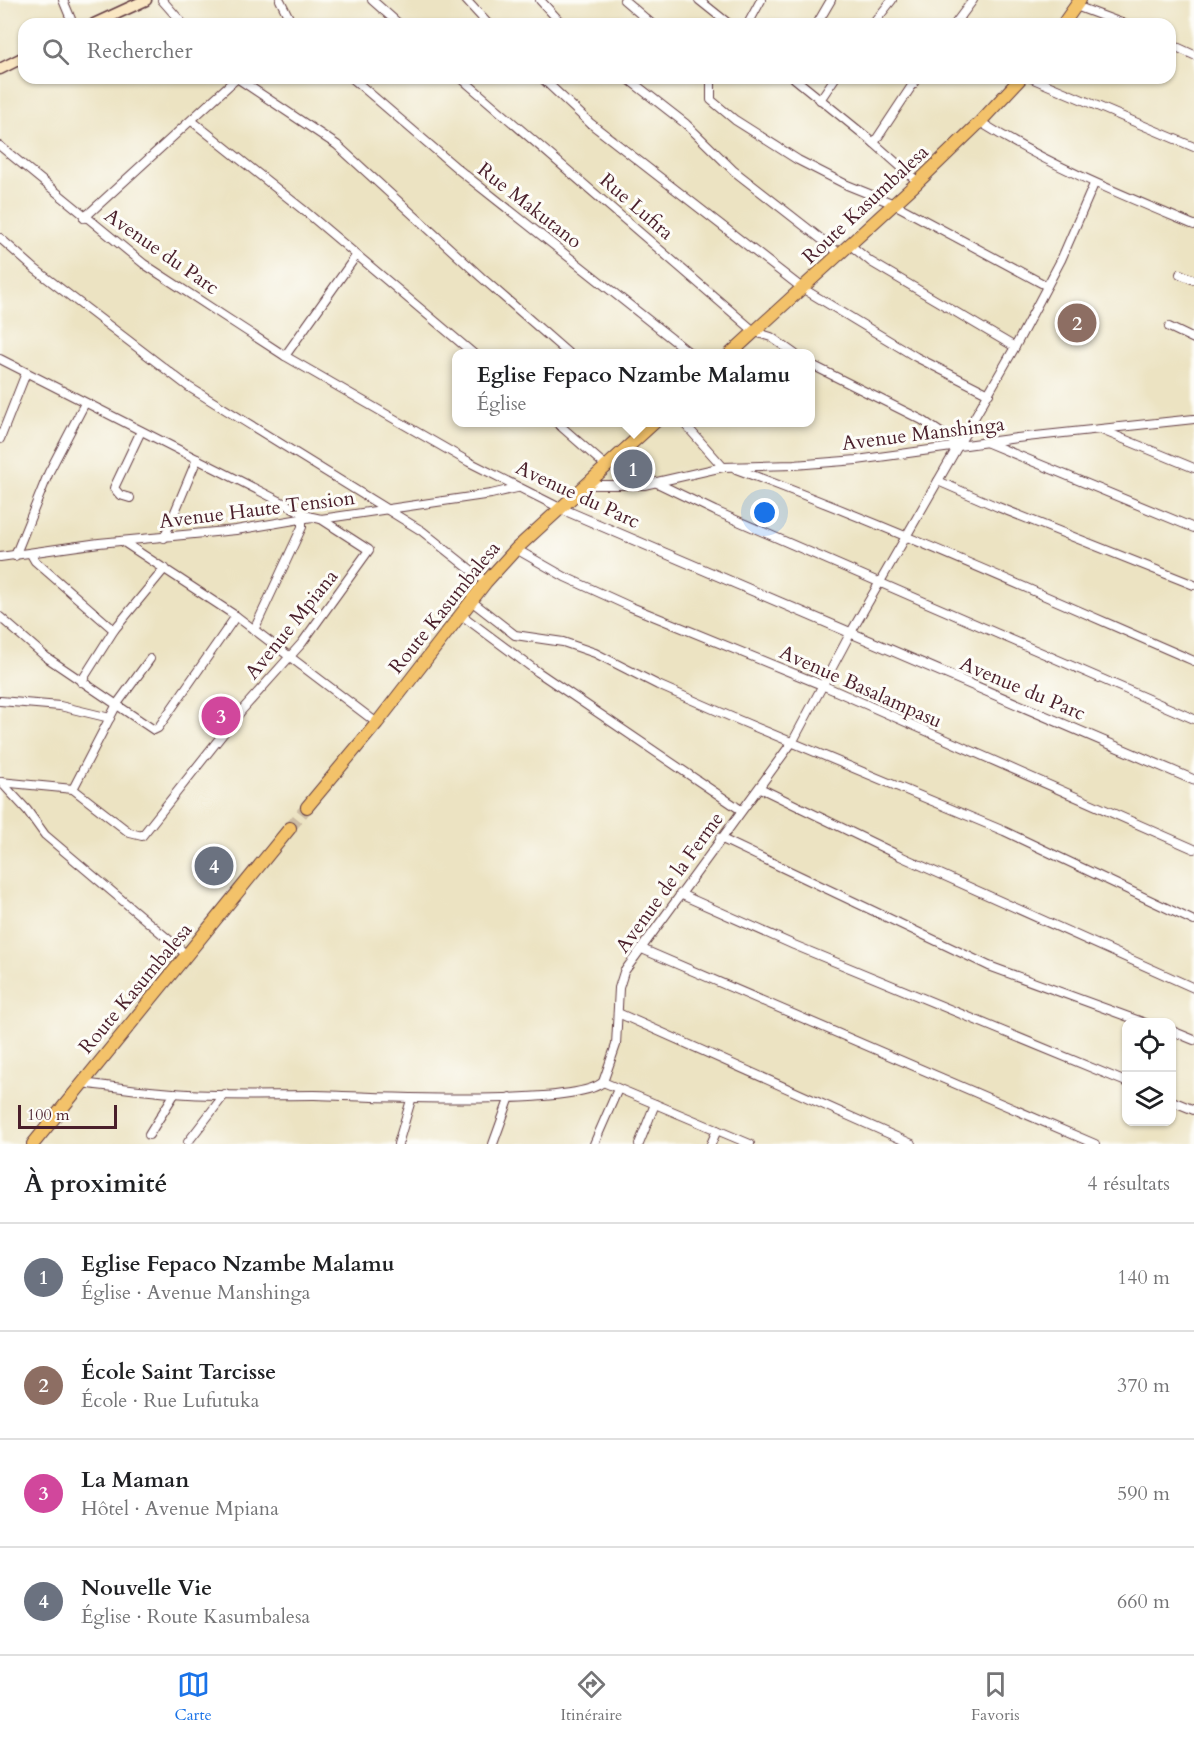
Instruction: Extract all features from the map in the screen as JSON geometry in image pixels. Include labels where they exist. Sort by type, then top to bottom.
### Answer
[{"type":"highway","points":[[1067,18],[1078,3]]},
{"type":"highway","name":"Route Kasumbalesa","points":[[736,349],[918,182],[1015,84]]},
{"type":"highway","name":"Route Kasumbalesa","points":[[307,807],[377,723],[486,582],[516,549],[562,509],[648,427]]},
{"type":"highway","name":"Route Kasumbalesa","points":[[33,1144],[290,828]]},
{"type":"main road","points":[[107,18],[146,0]]},
{"type":"main road","points":[[0,69],[18,60]]},
{"type":"street","points":[[63,0],[70,18]]},
{"type":"street","points":[[162,0],[178,18]]},
{"type":"street","points":[[280,0],[289,18]]},
{"type":"street","points":[[372,0],[392,18]]},
{"type":"street","points":[[466,0],[482,18]]},
{"type":"street","points":[[540,0],[556,18]]},
{"type":"street","points":[[624,0],[645,18]]},
{"type":"street","points":[[699,0],[722,18]]},
{"type":"street","points":[[751,18],[761,0]]},
{"type":"street","points":[[820,18],[831,0]]},
{"type":"street","points":[[878,18],[892,0]]},
{"type":"street","points":[[960,18],[973,0]]},
{"type":"street","points":[[1078,3],[1111,18]]},
{"type":"street","points":[[1176,47],[1194,55]]},
{"type":"street","points":[[84,218],[231,84]]},
{"type":"street","points":[[246,84],[337,145],[481,278],[563,349]]},
{"type":"street","name":"Rue Makutano","points":[[359,84],[459,170],[685,349]]},
{"type":"street","name":"Rue Lufira","points":[[468,84],[755,332],[771,337],[788,349]]},
{"type":"street","points":[[548,84],[590,123],[802,288],[916,357],[989,394]]},
{"type":"street","points":[[635,84],[686,124],[734,171],[839,253]]},
{"type":"street","points":[[711,84],[711,100],[735,120],[798,160],[847,185],[894,204],[1047,286]]},
{"type":"street","points":[[801,84],[918,182]]},
{"type":"street","points":[[820,100],[831,84]]},
{"type":"street","points":[[874,143],[914,84]]},
{"type":"street","points":[[1045,84],[1194,147]]},
{"type":"street","points":[[192,121],[468,349]]},
{"type":"street","points":[[980,122],[1036,156],[1094,184],[1194,225]]},
{"type":"street","name":"Avenue du Parc","points":[[0,146],[84,218],[144,264],[285,356],[517,488],[850,634],[1194,780]]},
{"type":"street","name":"Avenue de la Ferme","points":[[603,1082],[616,1045],[619,987],[624,972],[793,741],[850,634],[1015,347],[1047,286],[1094,184]]},
{"type":"street","points":[[0,238],[34,269],[189,387],[422,531],[486,582]]},
{"type":"street","points":[[849,244],[871,262],[1015,347]]},
{"type":"street","points":[[285,356],[356,256]]},
{"type":"street","points":[[1180,274],[1194,280]]},
{"type":"street","points":[[1169,327],[1194,339]]},
{"type":"street","points":[[0,359],[312,517]]},
{"type":"street","points":[[815,366],[922,420],[959,445]]},
{"type":"street","points":[[0,439],[26,373]]},
{"type":"street","points":[[15,556],[49,472],[85,403]]},
{"type":"street","name":"Avenue Manshinga","points":[[586,485],[616,486],[657,483],[692,472],[727,467],[857,460],[959,445],[1194,419]]},
{"type":"street","points":[[561,427],[606,466]]},
{"type":"street","points":[[687,427],[727,467],[908,535],[983,571],[1194,661]]},
{"type":"street","points":[[1102,430],[1194,468]]},
{"type":"street","points":[[130,498],[120,495],[114,488],[141,431]]},
{"type":"street","points":[[986,442],[1194,528]]},
{"type":"street","points":[[164,538],[197,459]]},
{"type":"street","points":[[938,481],[1194,585]]},
{"type":"street","points":[[657,483],[1194,719]]},
{"type":"street","name":"Avenue Haute Tension","points":[[0,557],[122,541],[236,530],[312,517],[321,519],[491,494],[517,488]]},
{"type":"street","points":[[254,630],[302,527],[302,519]]},
{"type":"street","name":"Avenue Mpiana","points":[[73,789],[130,833],[142,836],[242,710],[276,669],[289,658],[369,550],[321,519]]},
{"type":"street","points":[[122,541],[236,616],[377,723]]},
{"type":"street","name":"Avenue Basalampasu","points":[[516,549],[565,577],[631,607],[822,685],[1194,849]]},
{"type":"street","points":[[31,554],[35,561],[83,606],[114,630]]},
{"type":"street","points":[[81,682],[114,630],[165,568]]},
{"type":"street","points":[[470,600],[515,635],[563,642],[595,653],[658,685],[1004,831],[1194,921]]},
{"type":"street","points":[[460,614],[538,672],[741,810]]},
{"type":"street","points":[[0,616],[46,657],[154,730],[158,728],[236,616]]},
{"type":"street","points":[[1,782],[73,789],[117,704],[150,659]]},
{"type":"street","points":[[0,701],[60,706],[110,718]]},
{"type":"street","points":[[1,782],[27,810],[45,835],[187,955]]},
{"type":"street","points":[[760,788],[900,856],[1194,988]]},
{"type":"street","points":[[720,838],[989,966],[1131,1018]]},
{"type":"street","points":[[680,894],[794,945],[1122,1080]]},
{"type":"street","points":[[642,949],[1095,1144]]},
{"type":"street","points":[[618,1013],[912,1144]]},
{"type":"street","points":[[1176,1033],[1194,1040]]},
{"type":"street","points":[[82,1083],[175,1093],[411,1100],[510,1097],[586,1091],[603,1082],[750,1144]]},
{"type":"street","points":[[594,1144],[618,1089]]},
{"type":"street","points":[[149,1135],[175,1093]]},
{"type":"street","points":[[188,1142],[225,1094]]},
{"type":"street","points":[[493,1144],[510,1097]]},
{"type":"street","points":[[398,1144],[411,1100]]},
{"type":"street","points":[[1176,1103],[1194,1110]]},
{"type":"street","points":[[639,1144],[655,1104]]},
{"type":"street","points":[[711,1144],[717,1130]]},
{"type":"tunnel","points":[[290,828],[307,807]]},
{"type":"place","name":"École Saint Tarcisse","points":[[1077,323]]},
{"type":"place","name":"Eglise Fepaco Nzambe Malamu","points":[[633,469]]},
{"type":"place","name":"La Maman","points":[[221,716]]},
{"type":"place","name":"Nouvelle Vie","points":[[214,866]]}]
